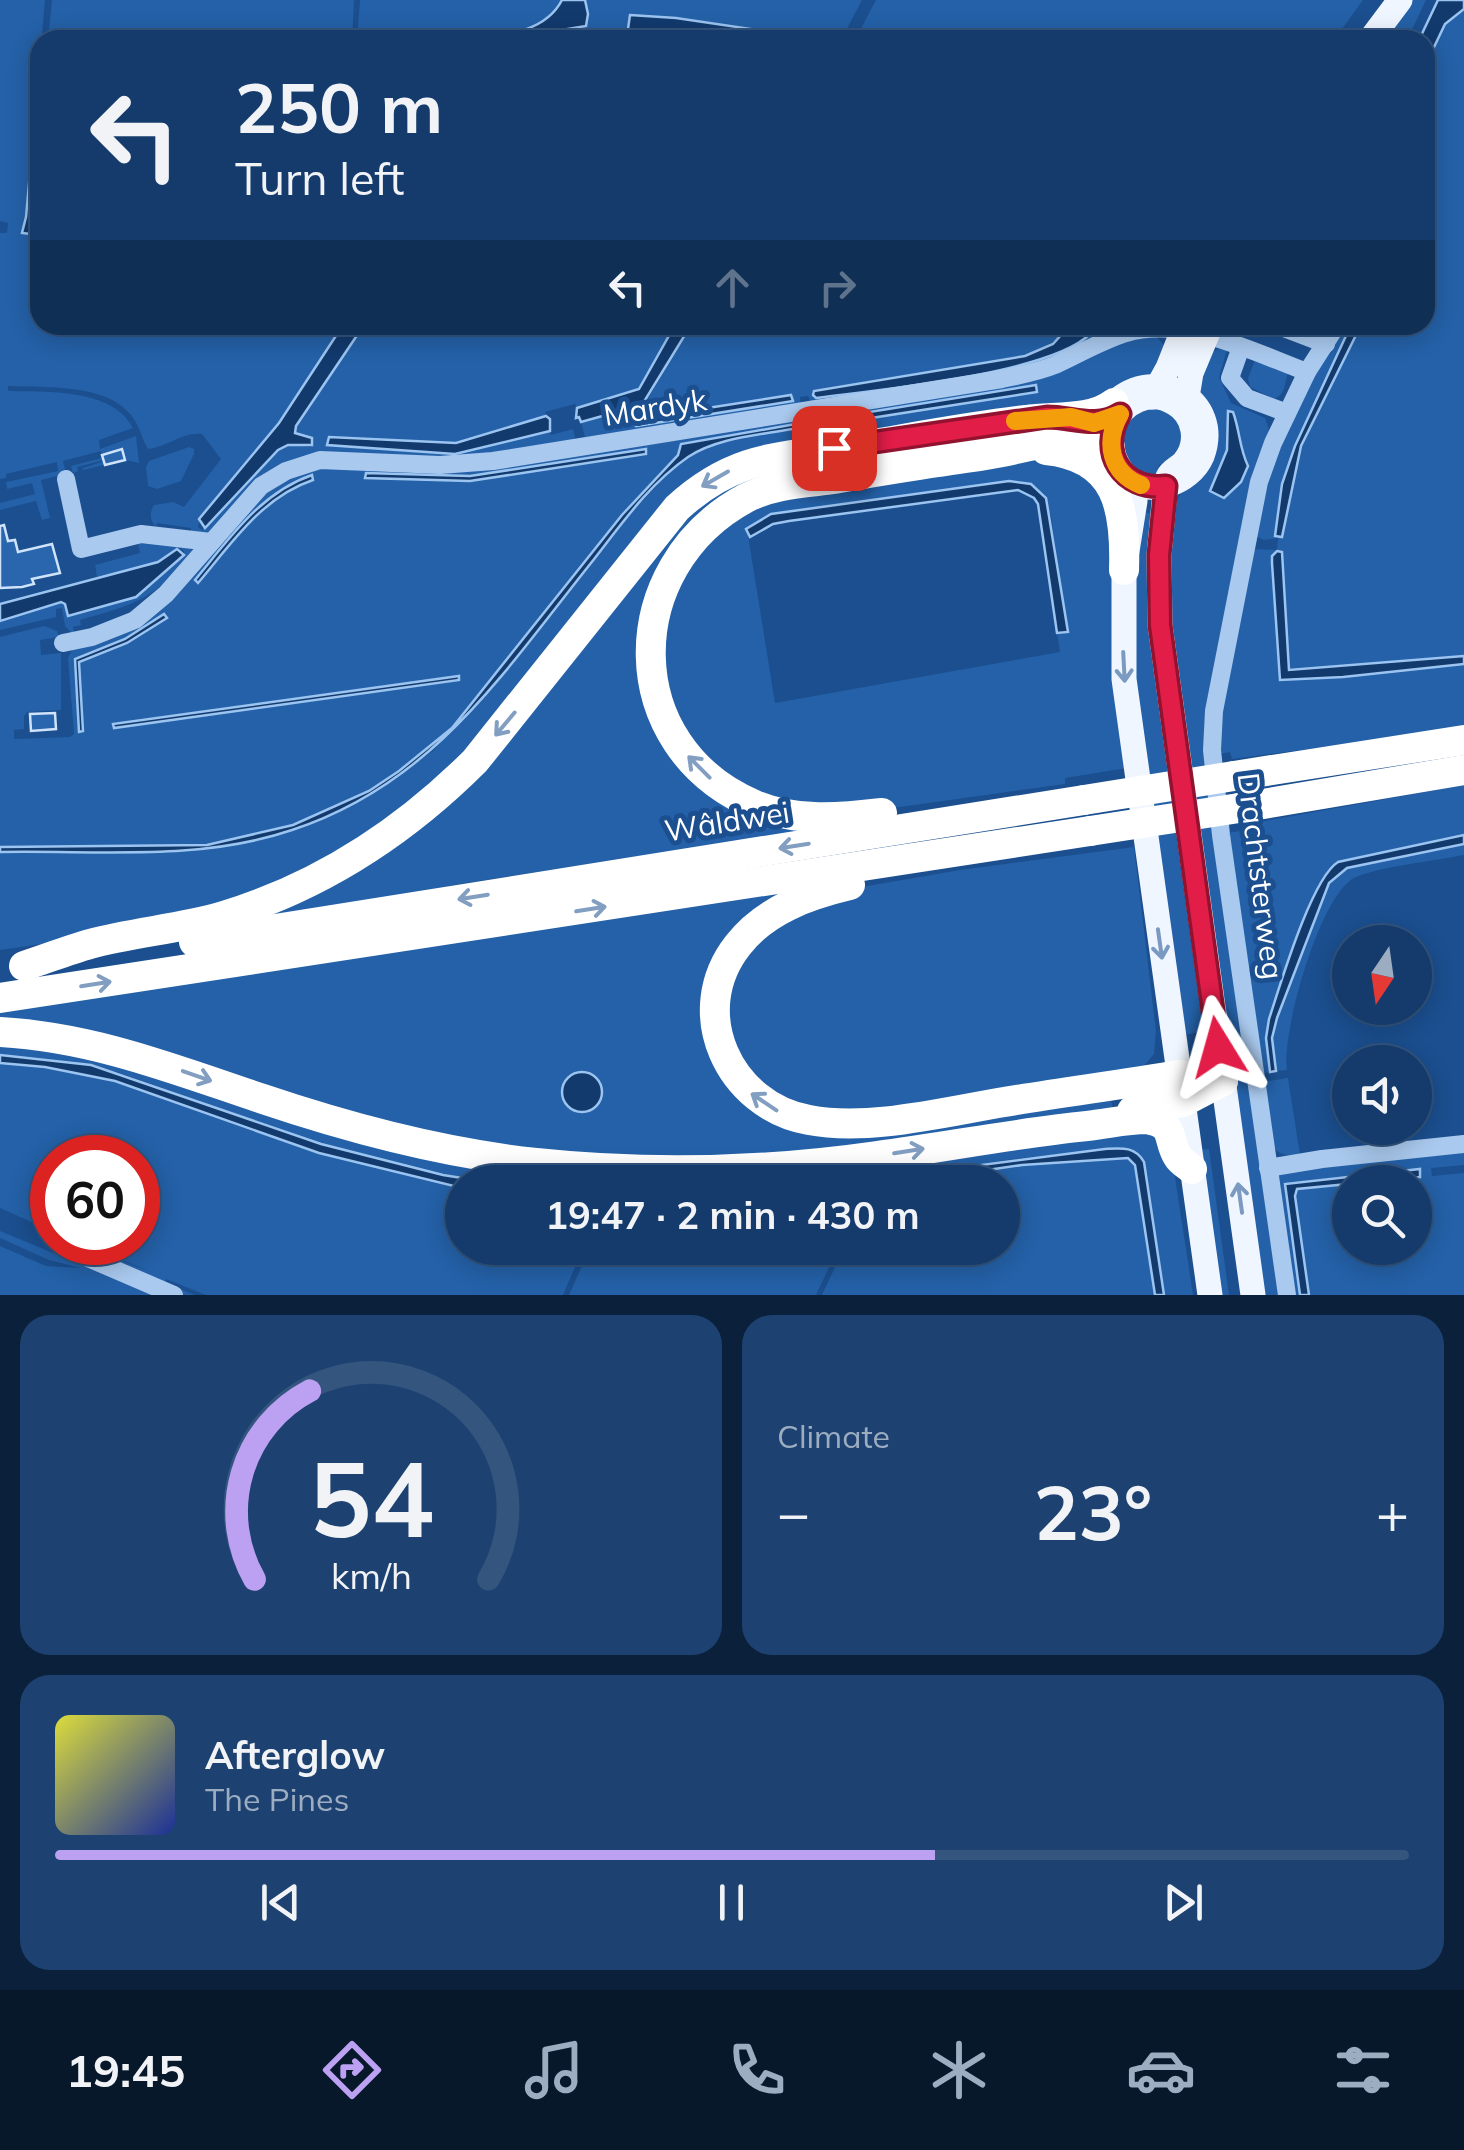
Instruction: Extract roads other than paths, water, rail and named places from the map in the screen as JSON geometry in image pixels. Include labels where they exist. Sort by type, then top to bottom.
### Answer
[{"type":"highway","points":[[12,967],[93,943],[190,924],[259,904],[297,889],[377,846],[443,793],[475,761],[678,508],[718,476],[737,467],[808,451],[1016,421],[1071,417],[1094,423],[1117,409]]},
{"type":"highway","points":[[1084,800],[1027,797],[846,817],[776,812],[734,795],[696,766],[670,731],[653,686],[651,634],[664,583],[678,557],[696,536],[743,500],[781,486],[1003,452],[1062,439],[1093,441],[1110,447]]},
{"type":"highway","points":[[1003,452],[1059,451],[1096,469],[1120,501],[1125,532],[1124,570]]},
{"type":"highway","name":"Wâldwei","points":[[12,967],[1464,740]]},
{"type":"highway","points":[[0,998],[1464,770]]},
{"type":"highway","points":[[965,850],[920,870],[817,893],[786,905],[751,930],[724,967],[715,1006],[720,1047],[741,1083],[754,1096],[779,1111],[806,1120],[839,1123],[1181,1089],[1223,1081]]},
{"type":"highway","points":[[0,1032],[72,1039],[115,1050],[330,1120],[438,1148],[571,1166],[771,1169],[1133,1119],[1156,1121],[1170,1131],[1178,1156],[1192,1169]]},
{"type":"highway","points":[[1062,1126],[1181,1089]]},
{"type":"main road","points":[[1378,30],[1400,0]]},
{"type":"main road","points":[[1192,335],[1155,391],[1117,409],[1110,447],[1116,464],[1135,483],[1166,486],[1192,470],[1204,446],[1203,422],[1187,397],[1195,335]]},
{"type":"main road","points":[[1155,391],[1187,397]]},
{"type":"main road","points":[[1155,391],[1181,408],[1194,432],[1190,453],[1170,472],[1166,486],[1159,555],[1160,625],[1254,1295]]},
{"type":"main road","points":[[1135,483],[1124,570],[1123,650],[1128,713],[1210,1295]]},
{"type":"street","name":"Mardyk","points":[[63,643],[136,620],[166,594],[260,486],[286,471],[320,460],[440,465],[493,461],[1002,379],[1053,365],[1123,335]]},
{"type":"street","name":"Mardyk","points":[[1211,335],[1307,372]]},
{"type":"street","points":[[1302,335],[1326,344]]},
{"type":"street","points":[[1307,372],[1331,335]]},
{"type":"street","points":[[1240,347],[1230,378],[1247,398],[1287,413]]},
{"type":"street","name":"Drachtsterweg","points":[[1286,1295],[1212,750],[1214,711],[1259,482],[1307,372]]},
{"type":"street","points":[[66,479],[82,549],[142,534],[211,542]]},
{"type":"street","points":[[1268,1168],[1464,1144]]},
{"type":"street","points":[[104,1265],[174,1295]]}]
